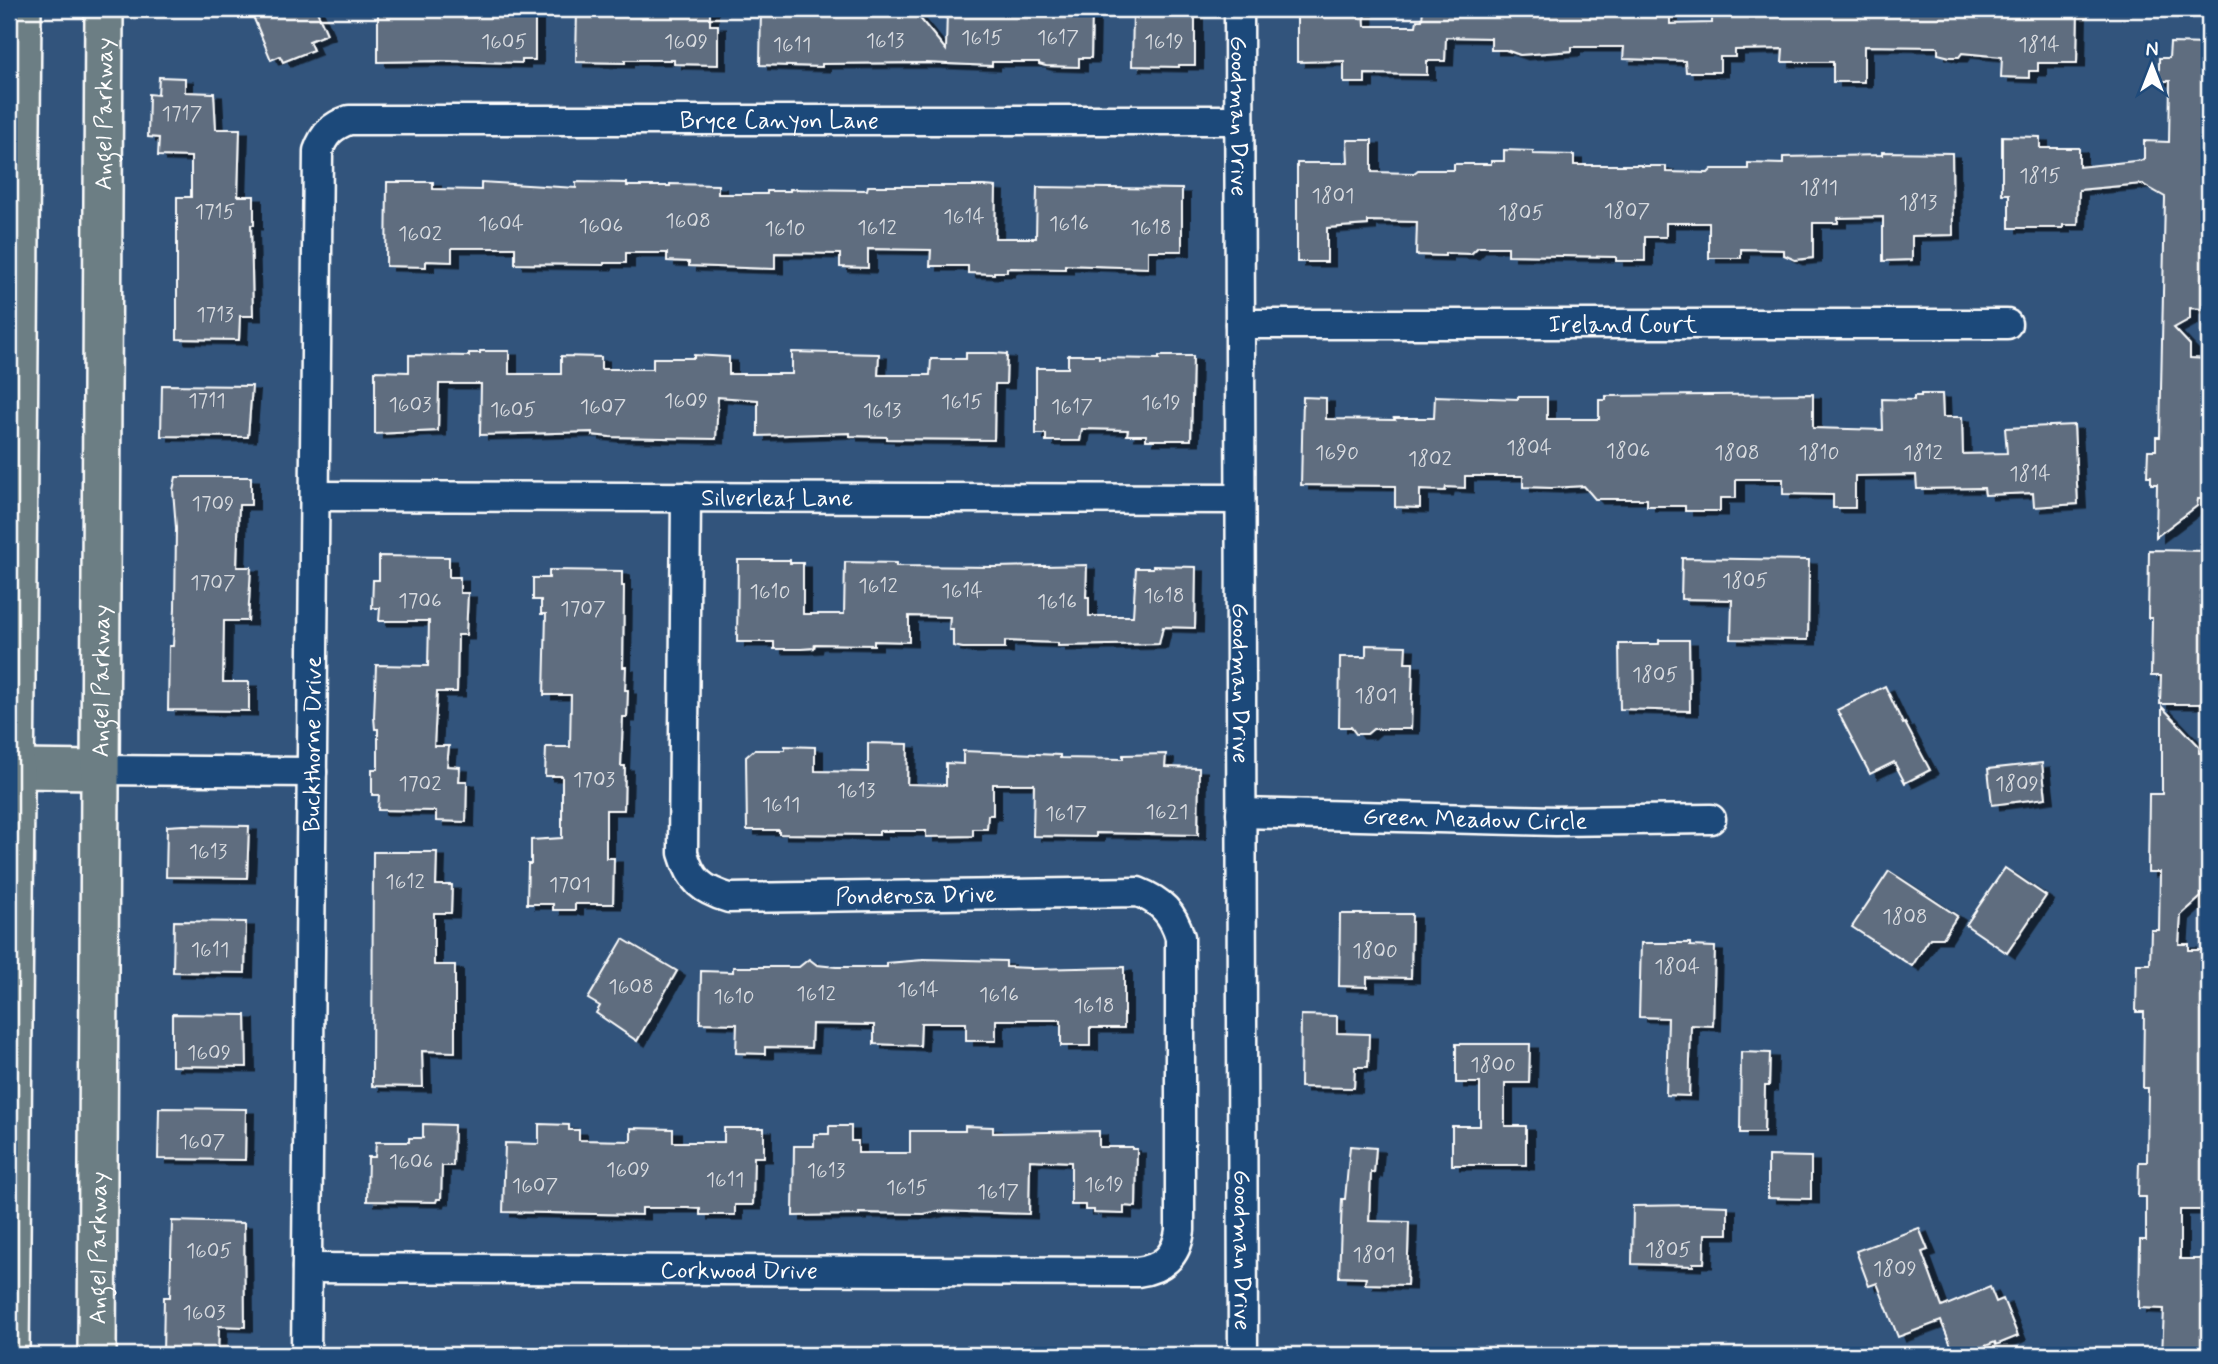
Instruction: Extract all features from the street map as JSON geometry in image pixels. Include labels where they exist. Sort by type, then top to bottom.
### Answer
[{"type":"main road","points":[[10,1355],[22,9]]},
{"type":"main road","name":"Angel Parkway","points":[[97,1355],[104,9]]},
{"type":"main road","points":[[17,769],[99,770]]},
{"type":"street","name":"Goodman Drive","points":[[1238,9],[1243,1355]]},
{"type":"street","name":"Bryce Canyon Lane","points":[[326,135],[338,124],[349,120],[1239,120]]},
{"type":"street","name":"Buckthorne Drive","points":[[306,1355],[318,151],[326,135]]},
{"type":"street","name":"Ireland Court","points":[[1240,324],[2007,324]]},
{"type":"street","name":"Silverleaf Lane","points":[[315,496],[1240,499]]},
{"type":"street","name":"Ponderosa Drive","points":[[686,497],[683,853],[688,870],[698,883],[712,893],[729,898],[1138,892],[1153,898],[1166,908],[1175,921],[1180,937],[1180,1230],[1178,1243],[1168,1259]]},
{"type":"street","points":[[99,770],[312,772]]},
{"type":"street","name":"Green Meadow Circle","points":[[1241,813],[1556,821],[1711,819]]},
{"type":"street","name":"Corkwood Drive","points":[[307,1268],[1137,1272],[1150,1271],[1163,1265],[1168,1259]]},
{"type":"building","points":[[250,9],[316,9],[327,34],[309,41],[313,50],[283,62],[280,56],[271,60]]},
{"type":"building","points":[[378,9],[535,9],[535,60],[522,60],[522,63],[378,62]]},
{"type":"building","points":[[577,9],[710,9],[710,25],[718,25],[718,65],[674,64],[674,60],[576,62]]},
{"type":"building","points":[[761,9],[914,11],[946,50],[947,9],[1092,9],[1091,58],[1079,58],[1079,67],[1046,66],[1039,62],[992,62],[992,66],[925,63],[822,64],[822,67],[760,65]]},
{"type":"building","points":[[1133,9],[1163,9],[1163,13],[1195,14],[1195,65],[1132,66]]},
{"type":"building","points":[[1297,9],[1364,9],[1365,26],[1416,26],[1417,20],[1422,20],[1423,9],[1670,9],[1670,24],[1712,23],[1712,9],[2078,9],[2077,63],[2038,63],[2038,71],[2029,71],[2029,78],[2001,77],[2002,57],[1962,53],[1959,57],[1950,57],[1938,54],[1938,47],[1864,46],[1864,82],[1833,82],[1833,62],[1782,62],[1783,49],[1735,50],[1735,57],[1720,57],[1720,72],[1686,72],[1685,61],[1623,59],[1624,47],[1572,47],[1572,51],[1520,55],[1506,50],[1491,50],[1491,38],[1446,37],[1445,61],[1427,61],[1427,75],[1365,74],[1365,83],[1344,83],[1344,61],[1297,62]]},
{"type":"building","points":[[2170,43],[2209,44],[2209,301],[2204,301],[2203,309],[2190,308],[2190,319],[2174,328],[2190,345],[2190,358],[2209,359],[2209,499],[2198,499],[2197,506],[2156,537],[2157,484],[2151,484],[2151,476],[2147,476],[2148,450],[2156,450],[2156,437],[2160,437],[2165,197],[2142,184],[2079,190],[2078,225],[2063,225],[2063,228],[2009,228],[2009,194],[2002,194],[2002,136],[2040,137],[2040,148],[2079,148],[2079,167],[2144,160],[2144,141],[2169,142],[2170,81],[2159,81],[2159,58],[2169,58]]},
{"type":"building","points":[[159,77],[185,78],[185,92],[214,93],[216,129],[240,129],[238,196],[254,196],[254,225],[251,225],[253,316],[240,316],[239,340],[177,339],[177,197],[191,197],[191,157],[158,156],[159,138],[148,137],[149,94],[158,95]]},
{"type":"building","points":[[1347,140],[1372,140],[1372,172],[1414,173],[1418,170],[1454,170],[1454,164],[1491,164],[1491,161],[1504,161],[1504,150],[1574,155],[1574,165],[1666,166],[1666,172],[1708,173],[1712,169],[1748,169],[1748,163],[1783,164],[1783,157],[1882,155],[1882,152],[1952,153],[1953,235],[1912,236],[1912,260],[1883,261],[1883,217],[1838,218],[1838,223],[1813,223],[1813,258],[1795,260],[1784,255],[1784,250],[1741,249],[1741,258],[1709,258],[1709,223],[1666,223],[1666,237],[1645,237],[1645,261],[1616,261],[1616,257],[1508,255],[1508,247],[1478,247],[1471,254],[1416,255],[1417,222],[1368,221],[1368,225],[1327,228],[1327,262],[1297,262],[1297,163],[1348,163]]},
{"type":"building","points":[[387,182],[433,182],[433,189],[481,190],[481,182],[576,188],[576,182],[627,183],[627,186],[718,185],[718,194],[767,194],[767,191],[790,189],[867,190],[868,186],[996,187],[995,238],[1036,238],[1037,187],[1182,189],[1182,251],[1148,251],[1148,268],[1065,265],[1065,269],[1007,268],[1007,272],[994,274],[968,273],[968,266],[930,266],[931,250],[868,249],[868,268],[840,267],[840,254],[775,253],[775,269],[689,266],[689,262],[667,261],[667,253],[626,253],[626,263],[604,265],[515,264],[515,248],[452,248],[452,262],[426,261],[426,267],[386,266]]},
{"type":"building","points":[[509,351],[509,374],[561,374],[561,356],[601,357],[601,369],[653,369],[653,358],[694,358],[694,355],[729,357],[729,374],[792,374],[792,352],[879,354],[878,375],[930,375],[931,359],[966,359],[966,353],[994,353],[1007,354],[1006,384],[995,384],[994,440],[887,439],[850,436],[850,433],[758,436],[758,400],[718,397],[716,439],[610,437],[592,435],[592,432],[480,435],[481,384],[439,384],[438,431],[375,434],[375,371],[409,372],[409,355],[469,356],[469,353]]},
{"type":"building","points":[[1068,355],[1159,359],[1159,356],[1193,356],[1191,440],[1146,440],[1146,435],[1127,435],[1128,430],[1082,429],[1080,441],[1046,441],[1046,434],[1036,434],[1036,368],[1068,368]]},
{"type":"building","points":[[162,385],[252,386],[248,437],[161,436]]},
{"type":"building","points":[[1813,394],[1813,428],[1883,430],[1882,399],[1914,400],[1914,396],[1921,394],[1942,394],[1943,417],[1962,417],[1963,454],[2007,453],[2005,428],[2074,425],[2078,504],[2034,507],[2033,493],[1985,495],[1984,488],[1917,489],[1916,475],[1855,476],[1855,508],[1833,508],[1833,495],[1783,494],[1783,479],[1736,479],[1736,498],[1720,498],[1720,511],[1685,511],[1685,506],[1647,506],[1647,499],[1595,499],[1584,486],[1523,487],[1523,476],[1465,476],[1465,488],[1446,487],[1445,491],[1420,490],[1420,508],[1395,507],[1395,486],[1301,485],[1303,397],[1326,398],[1326,419],[1434,418],[1435,396],[1518,399],[1547,397],[1547,419],[1599,419],[1599,400],[1606,400],[1606,396]]},
{"type":"building","points":[[176,477],[251,477],[251,505],[239,505],[237,567],[251,567],[248,621],[224,621],[223,682],[249,682],[249,711],[168,710],[169,646],[173,646],[175,609],[176,528],[173,490]]},
{"type":"building","points":[[2149,550],[2209,551],[2209,697],[2202,697],[2202,704],[2160,704],[2161,676],[2151,676]]},
{"type":"building","points":[[379,556],[449,557],[449,577],[460,577],[460,593],[468,593],[466,635],[458,635],[457,692],[437,692],[434,746],[449,746],[447,766],[460,767],[459,781],[467,781],[466,822],[436,821],[436,811],[378,810],[379,795],[372,795],[372,769],[378,769],[378,729],[375,729],[374,717],[376,665],[428,666],[429,621],[379,621],[380,608],[372,608],[373,580],[379,580]]},
{"type":"building","points":[[1682,558],[1809,560],[1808,640],[1731,639],[1732,600],[1681,599]]},
{"type":"building","points":[[738,560],[790,560],[790,563],[803,563],[803,614],[844,614],[845,562],[896,563],[896,566],[1087,565],[1086,597],[1089,597],[1089,616],[1133,616],[1136,568],[1196,567],[1195,628],[1163,627],[1159,644],[1058,646],[1058,643],[1005,641],[1005,648],[963,648],[953,646],[953,630],[949,630],[950,617],[909,616],[909,642],[874,641],[874,645],[815,644],[814,648],[774,649],[774,642],[737,642]]},
{"type":"building","points":[[549,570],[622,571],[624,586],[623,667],[626,667],[625,690],[628,690],[627,717],[623,717],[621,766],[625,766],[624,810],[606,810],[606,858],[614,858],[613,904],[575,904],[575,910],[553,910],[553,904],[527,904],[531,840],[562,838],[562,776],[545,776],[546,747],[570,747],[571,695],[544,695],[546,614],[541,614],[541,600],[533,600],[533,578],[549,578]]},
{"type":"building","points":[[1659,640],[1689,640],[1690,711],[1620,709],[1619,644],[1659,644]]},
{"type":"building","points":[[1366,645],[1406,646],[1405,663],[1413,663],[1411,729],[1373,729],[1367,734],[1356,734],[1351,727],[1339,727],[1340,657],[1366,657]]},
{"type":"building","points":[[1885,686],[1930,770],[1905,783],[1894,762],[1870,774],[1837,710]]},
{"type":"building","points":[[2162,707],[2199,746],[2199,753],[2209,753],[2209,894],[2201,894],[2181,915],[2179,944],[2189,944],[2189,950],[2209,950],[2209,1210],[2180,1210],[2180,1259],[2209,1259],[2209,1355],[2162,1355],[2164,1309],[2139,1308],[2140,1240],[2146,1240],[2146,1197],[2138,1197],[2139,1162],[2147,1162],[2148,1088],[2143,1088],[2144,1012],[2136,1012],[2137,964],[2150,964],[2151,930],[2159,930],[2160,872],[2148,872],[2149,794],[2162,794]]},
{"type":"building","points":[[868,743],[908,744],[907,784],[946,785],[946,763],[963,764],[963,751],[1060,755],[1060,758],[1123,759],[1123,755],[1166,754],[1165,767],[1199,768],[1198,835],[1096,833],[1096,837],[1033,836],[1034,784],[993,784],[993,815],[988,815],[987,829],[973,829],[973,836],[926,837],[926,831],[879,831],[879,835],[779,834],[779,830],[747,830],[746,757],[754,750],[785,750],[785,746],[815,747],[815,771],[868,772]]},
{"type":"building","points":[[2042,763],[2046,798],[1992,805],[1988,769]]},
{"type":"building","points":[[167,826],[249,826],[247,878],[166,877]]},
{"type":"building","points":[[373,852],[437,852],[436,885],[452,885],[451,913],[434,913],[434,965],[455,965],[455,1052],[422,1051],[423,1087],[372,1086]]},
{"type":"building","points":[[2005,868],[2046,896],[2007,953],[1966,925]]},
{"type":"building","points":[[1889,871],[1957,916],[1943,938],[1930,938],[1912,966],[1852,927]]},
{"type":"building","points":[[1340,914],[1412,914],[1411,978],[1367,977],[1367,987],[1339,986]]},
{"type":"building","points":[[174,921],[246,922],[245,973],[173,972]]},
{"type":"building","points":[[623,939],[677,971],[637,1041],[596,1013],[600,1006],[588,999]]},
{"type":"building","points":[[1641,943],[1690,943],[1690,946],[1715,947],[1713,1026],[1691,1025],[1689,1096],[1666,1095],[1668,1018],[1639,1017]]},
{"type":"building","points":[[809,959],[817,965],[836,967],[887,967],[887,963],[923,959],[1006,961],[1006,967],[1031,969],[1124,967],[1124,1028],[1090,1028],[1090,1046],[1061,1046],[1061,1020],[996,1020],[996,1041],[966,1041],[966,1023],[921,1023],[920,1046],[874,1044],[874,1025],[812,1024],[811,1048],[765,1047],[765,1054],[736,1053],[737,1024],[700,1023],[701,971],[733,972],[733,967],[799,967]]},
{"type":"building","points":[[172,1014],[246,1015],[247,1067],[172,1066]]},
{"type":"building","points":[[1301,1015],[1337,1016],[1337,1033],[1369,1034],[1368,1067],[1355,1067],[1354,1088],[1300,1087]]},
{"type":"building","points":[[1456,1044],[1530,1044],[1529,1083],[1505,1083],[1505,1126],[1526,1126],[1526,1165],[1452,1165],[1452,1126],[1480,1126],[1480,1083],[1456,1083]]},
{"type":"building","points":[[1741,1052],[1770,1053],[1769,1086],[1765,1086],[1764,1133],[1740,1133]]},
{"type":"building","points":[[159,1108],[246,1109],[245,1160],[158,1159]]},
{"type":"building","points":[[423,1124],[454,1125],[453,1166],[442,1166],[441,1199],[436,1202],[367,1201],[368,1157],[375,1157],[376,1142],[409,1142],[409,1138],[423,1138]]},
{"type":"building","points":[[539,1124],[569,1125],[569,1130],[579,1130],[579,1140],[631,1141],[631,1128],[673,1129],[673,1142],[724,1142],[724,1128],[764,1128],[764,1157],[754,1157],[753,1205],[735,1205],[735,1215],[700,1215],[700,1209],[689,1208],[642,1208],[642,1215],[503,1212],[505,1143],[539,1144]]},
{"type":"building","points":[[829,1126],[851,1126],[851,1141],[858,1141],[858,1153],[910,1153],[910,1131],[965,1131],[965,1126],[993,1127],[993,1133],[1099,1131],[1099,1147],[1137,1149],[1136,1207],[1124,1206],[1124,1214],[1094,1213],[1094,1210],[1085,1210],[1085,1205],[1071,1205],[1071,1162],[1030,1160],[1029,1214],[938,1211],[924,1214],[793,1216],[794,1146],[814,1146],[814,1134],[829,1134]]},
{"type":"building","points":[[1350,1146],[1376,1148],[1374,1173],[1371,1172],[1369,1221],[1409,1222],[1407,1285],[1365,1284],[1366,1278],[1339,1277],[1342,1199],[1345,1199]]},
{"type":"building","points":[[1768,1156],[1811,1157],[1811,1199],[1768,1198]]},
{"type":"building","points":[[1633,1206],[1728,1206],[1728,1234],[1705,1234],[1704,1263],[1693,1263],[1693,1266],[1632,1264]]},
{"type":"building","points":[[172,1221],[244,1223],[245,1327],[219,1326],[218,1355],[163,1355],[164,1297],[170,1297]]},
{"type":"building","points":[[1919,1228],[1928,1250],[1922,1252],[1942,1307],[1990,1287],[1996,1302],[2003,1299],[2018,1336],[1963,1355],[1955,1355],[1941,1321],[1898,1337],[1877,1283],[1869,1286],[1856,1251]]}]
